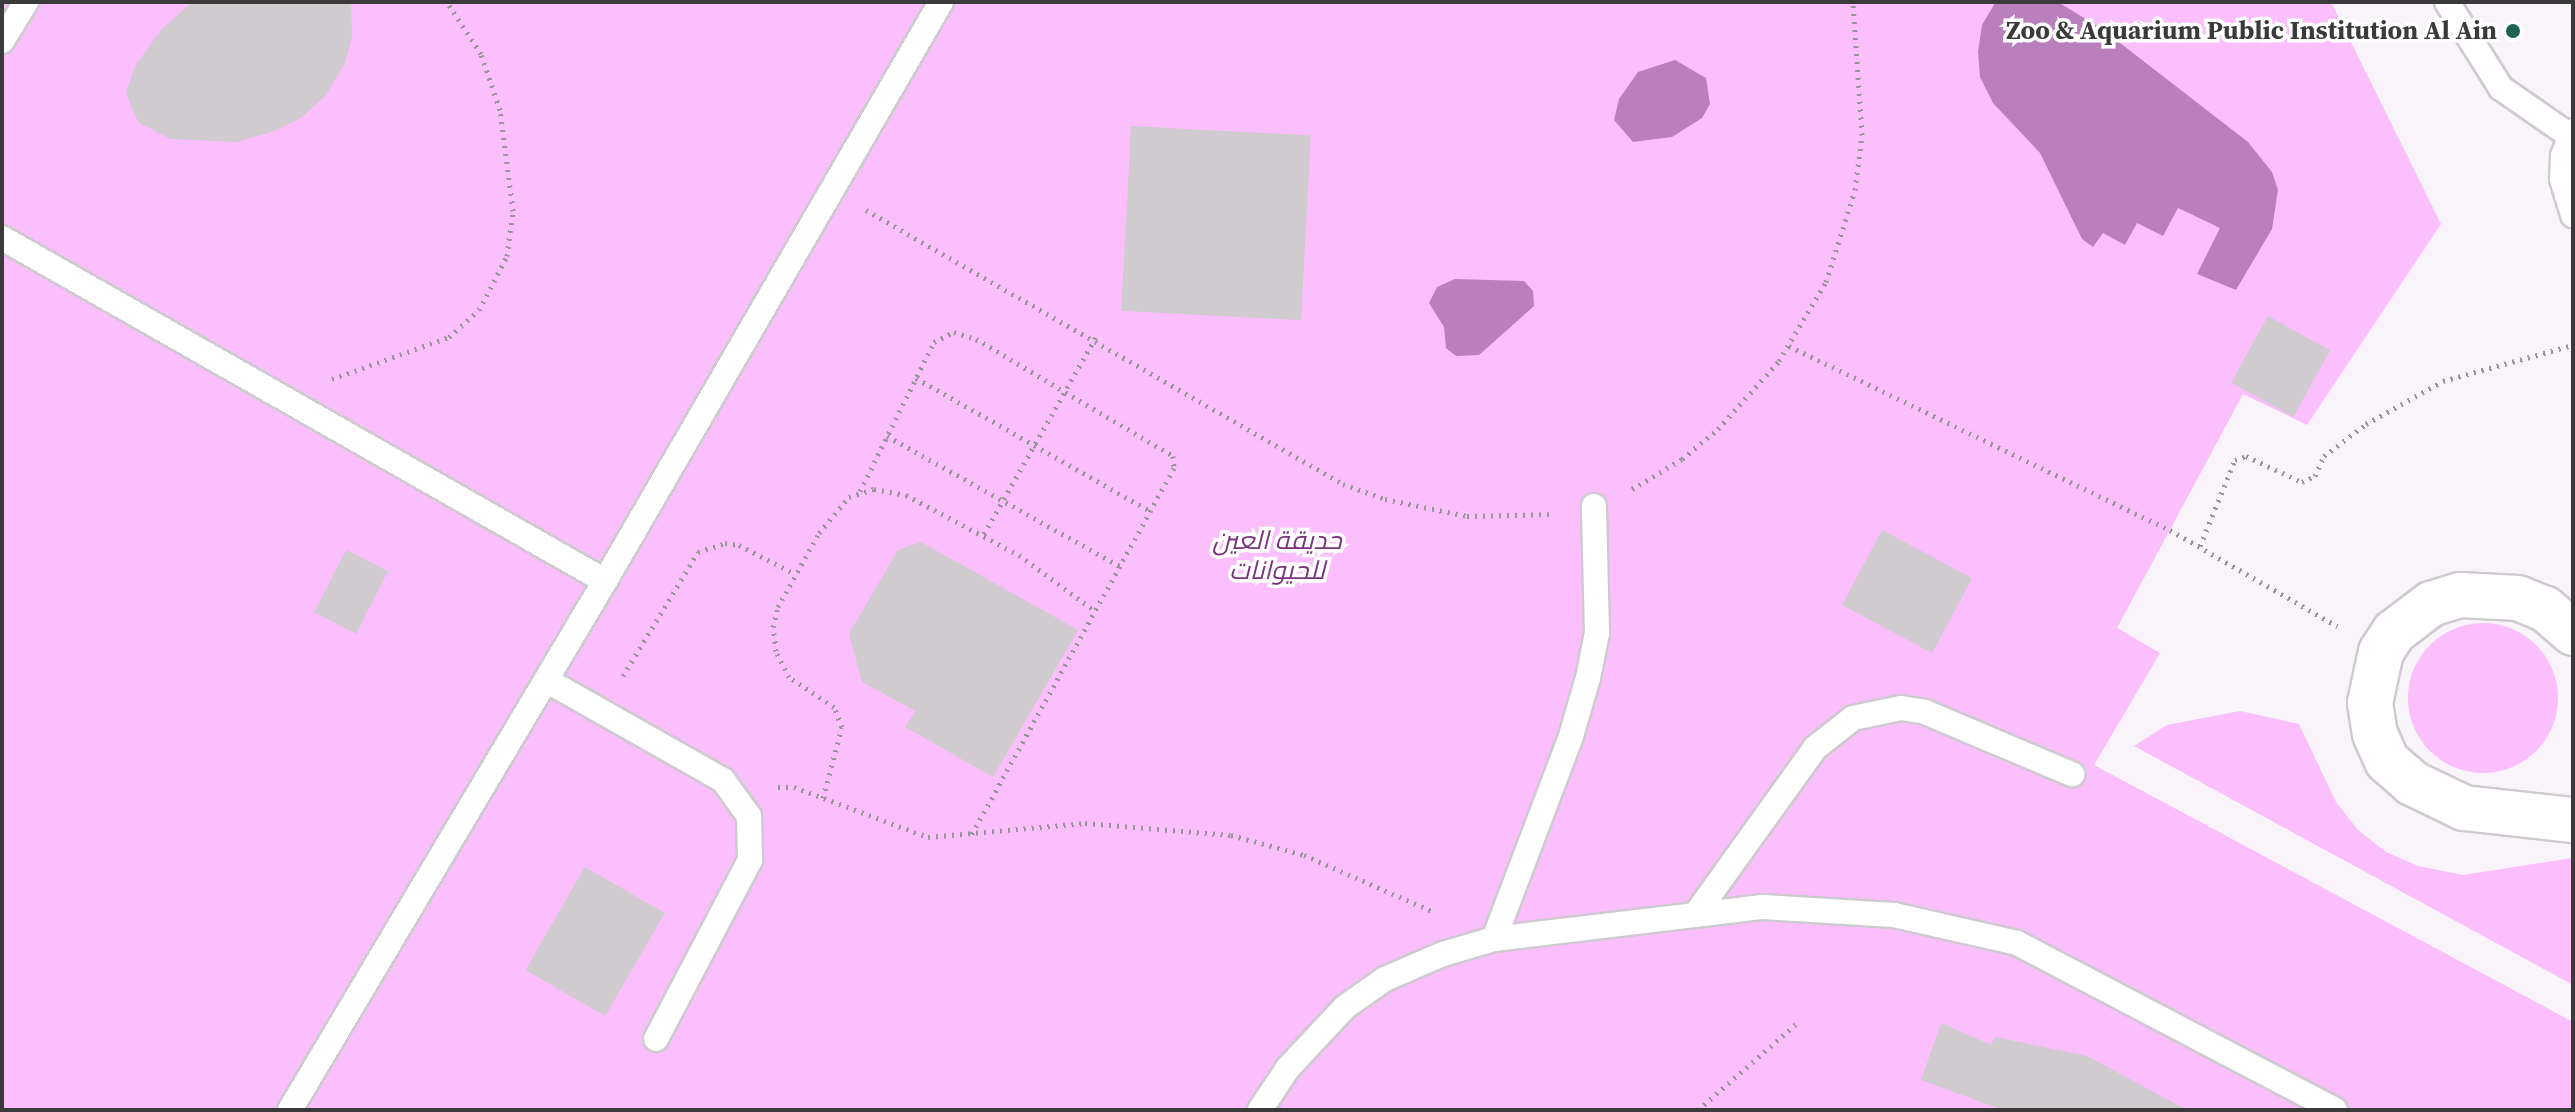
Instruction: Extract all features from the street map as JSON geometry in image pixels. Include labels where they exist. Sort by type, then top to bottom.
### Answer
[{"type":"street","points":[[2562,807],[2464,808],[2412,783],[2387,761],[2375,734],[2370,703],[2381,652],[2411,616],[2460,595],[2518,598],[2545,609],[2573,633]]},
{"type":"lane","points":[[2,41],[26,2]]},
{"type":"lane","points":[[290,1110],[834,192],[941,2]]},
{"type":"lane","points":[[2447,2],[2501,88],[2572,134],[2562,179],[2573,215]]},
{"type":"lane","points":[[2,238],[605,581]]},
{"type":"lane","points":[[1486,941],[1571,736],[1588,678],[1597,633],[1594,506]]},
{"type":"lane","points":[[546,680],[704,767],[739,796],[749,816],[750,860],[656,1039]]},
{"type":"lane","points":[[1698,911],[1815,748],[1853,718],[1901,708],[1925,712],[2072,774]]},
{"type":"lane","points":[[1260,1110],[1288,1068],[1345,1007],[1385,979],[1486,941],[1698,911],[1829,909],[1956,926],[2017,943],[2335,1110]]},
{"type":"path","points":[[284,400],[369,363],[449,337],[479,310],[496,287],[507,256],[513,211],[500,110],[481,54],[447,2]]},
{"type":"path","points":[[834,192],[1096,337],[1302,463],[1385,499],[1467,516],[1509,518],[1594,506],[1682,459],[1718,429],[1789,346],[1826,282],[1855,190],[1862,80],[1853,2]]},
{"type":"path","points":[[823,798],[841,737],[839,717],[827,701],[789,677],[776,651],[778,607],[829,516],[860,491],[934,342],[954,332],[976,339],[1170,450],[1174,468],[971,836]]},
{"type":"path","points":[[984,534],[1096,337]]},
{"type":"path","points":[[2200,546],[2235,460],[2246,456],[2302,482],[2315,476],[2324,456],[2366,424],[2443,381],[2573,345]]},
{"type":"path","points":[[1789,346],[2200,546],[2381,652]]},
{"type":"path","points":[[916,378],[1150,511]]},
{"type":"path","points":[[887,436],[1120,566]]},
{"type":"path","points":[[860,491],[906,495],[984,534],[1095,611]]},
{"type":"path","points":[[603,712],[698,552],[725,543],[739,545],[795,574]]},
{"type":"path","points":[[739,796],[794,787],[904,832],[971,836],[1085,823],[1231,835],[1369,880],[1419,903],[1486,941]]},
{"type":"path","points":[[1698,1110],[1796,1024]]},
{"type":"green space","name":"حديقة العين للحيوانات","points":[[2,2],[2331,2],[2441,224],[2307,425],[2243,394],[2117,628],[2160,653],[2094,765],[2573,1022],[2573,1110],[2,1110]]},
{"type":"green space","points":[[2483,623],[2512,629],[2536,645],[2552,669],[2558,698],[2552,727],[2536,751],[2512,767],[2483,773],[2454,767],[2430,751],[2414,727],[2408,698],[2414,669],[2430,645],[2454,629]]},
{"type":"green space","points":[[2240,711],[2299,724],[2336,802],[2358,830],[2386,852],[2418,866],[2463,875],[2573,858],[2573,985],[2134,746],[2167,725]]},
{"type":"shaded area","points":[[2058,2],[2102,29],[2248,142],[2272,172],[2278,190],[2272,229],[2236,290],[2197,274],[2220,228],[2178,208],[2163,236],[2137,223],[2125,245],[2103,233],[2093,247],[2082,239],[2040,153],[1993,103],[1980,77],[1978,52],[1982,25],[1995,3]]},
{"type":"shaded area","points":[[1675,60],[1706,78],[1710,104],[1702,118],[1672,137],[1633,142],[1614,120],[1619,99],[1638,72]]},
{"type":"shaded area","points":[[1455,279],[1524,281],[1533,291],[1534,306],[1479,355],[1456,356],[1446,348],[1444,327],[1429,303],[1437,287]]},
{"type":"building","points":[[192,2],[351,2],[352,36],[345,63],[326,95],[302,117],[274,131],[237,142],[170,139],[138,122],[126,93],[135,66],[161,30]]},
{"type":"building","points":[[1131,126],[1311,135],[1301,320],[1121,311]]},
{"type":"building","points":[[2268,316],[2330,350],[2293,417],[2231,382]]},
{"type":"building","points":[[1882,530],[1972,578],[1932,653],[1842,605]]},
{"type":"building","points":[[921,542],[1078,630],[993,777],[905,727],[915,711],[862,682],[849,634],[898,550]]},
{"type":"building","points":[[346,550],[388,571],[356,634],[314,612]]},
{"type":"building","points":[[585,867],[665,913],[605,1016],[526,970]]},
{"type":"building","points":[[1941,1023],[1991,1045],[1995,1037],[2087,1056],[2187,1110],[2003,1110],[1921,1080]]},
{"type":"place","name":"Zoo & Aquarium Public Institution Al Ain","points":[[2513,31]]}]
